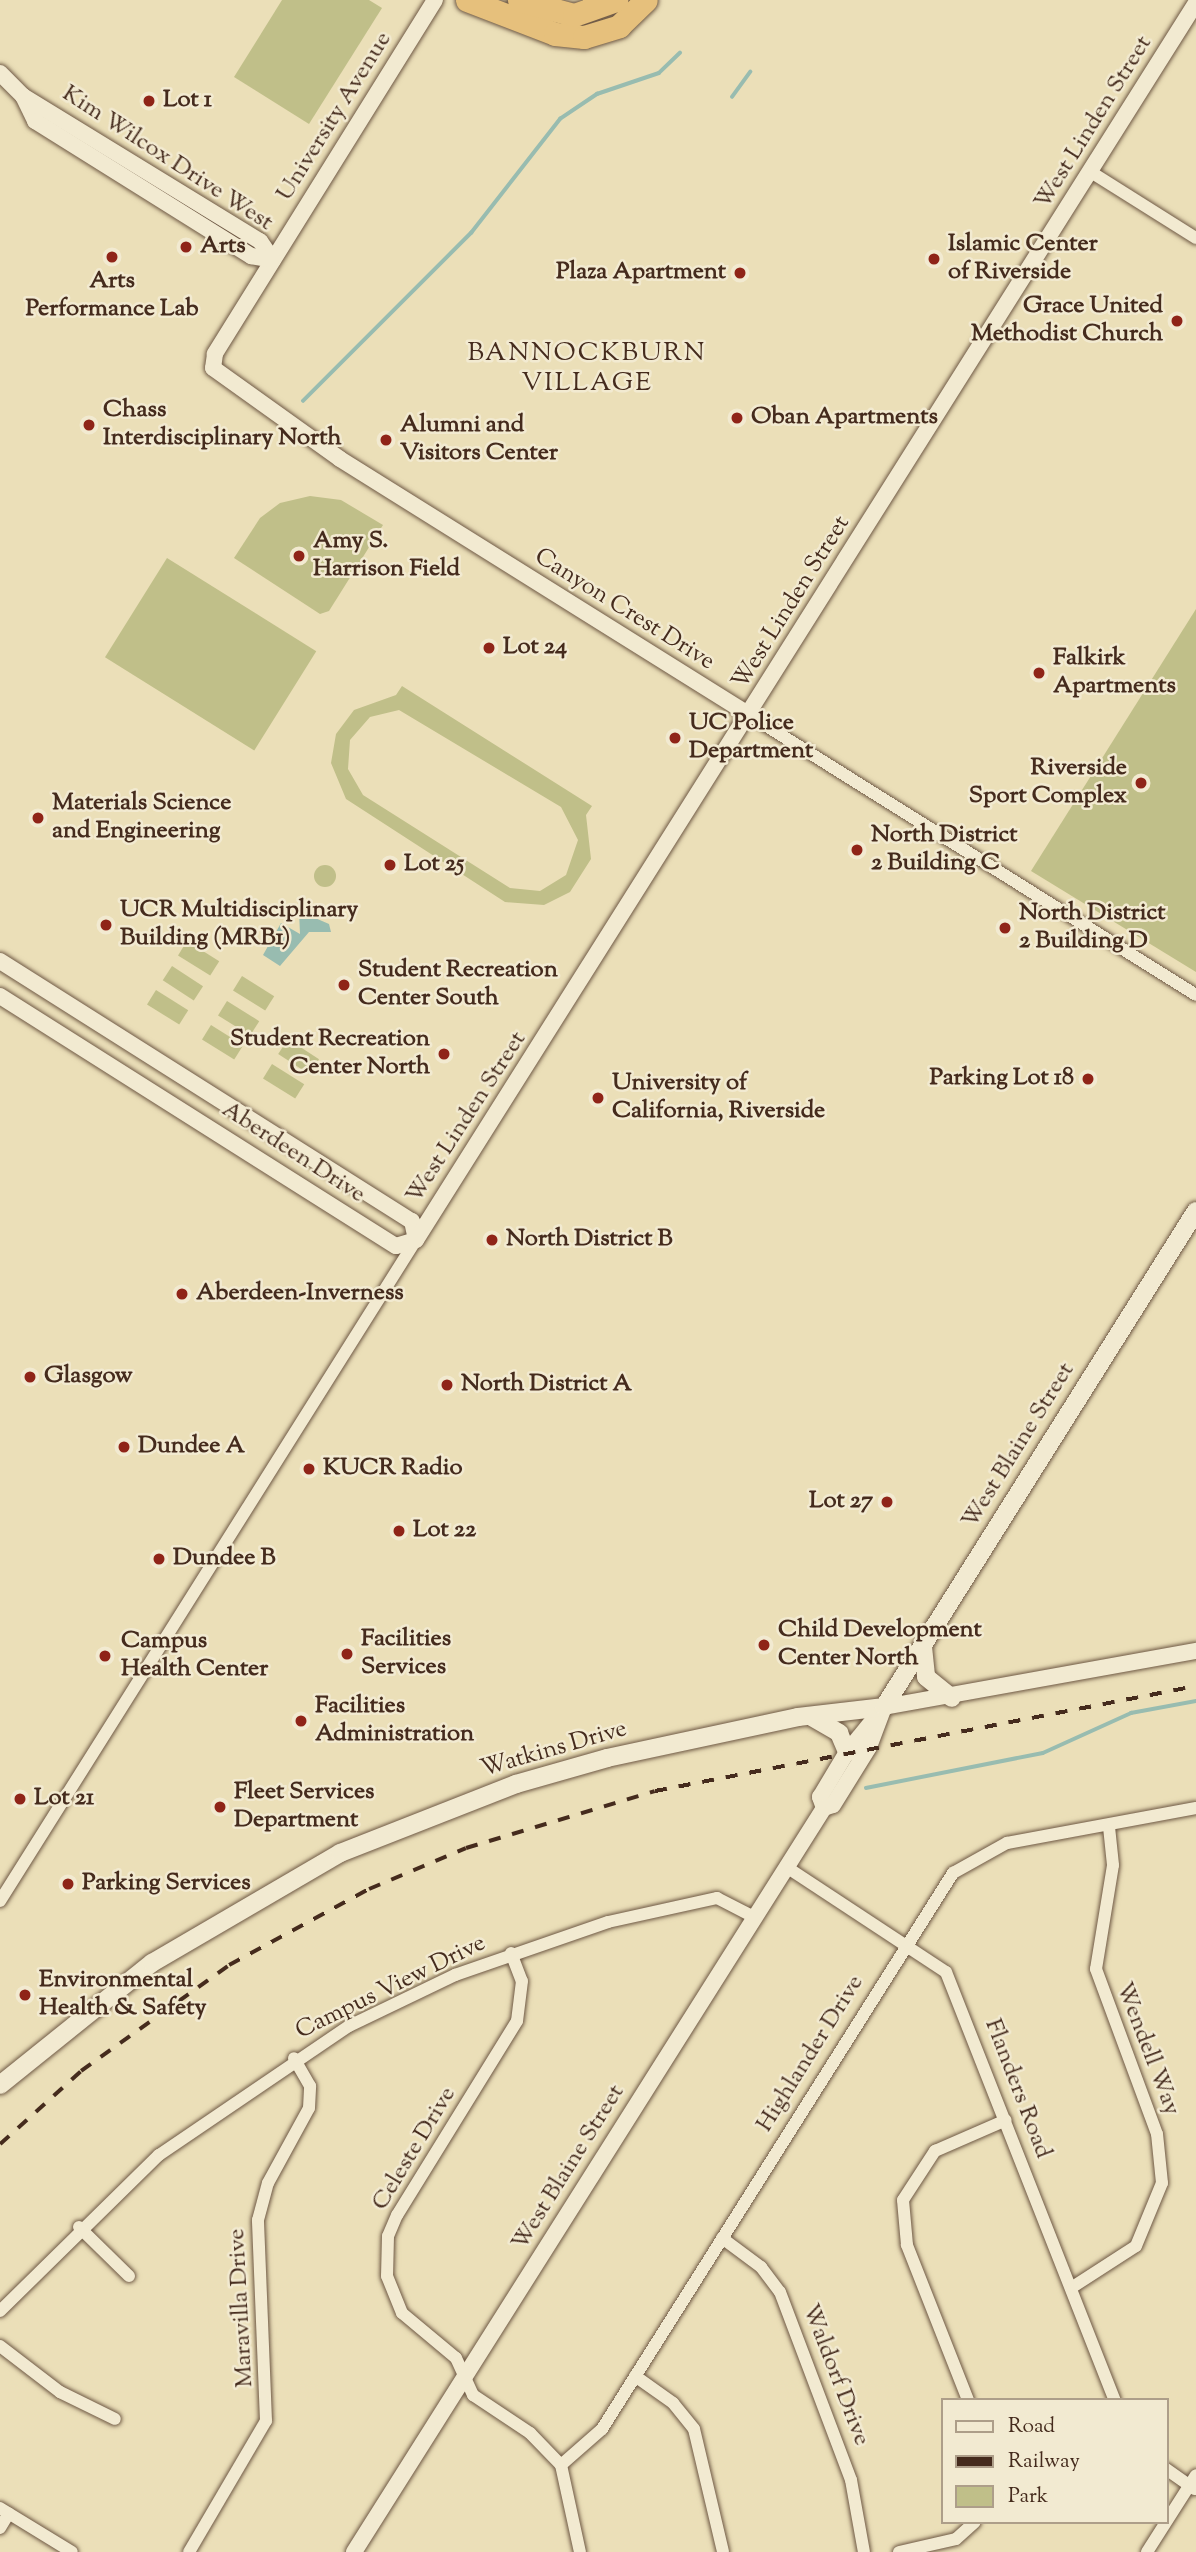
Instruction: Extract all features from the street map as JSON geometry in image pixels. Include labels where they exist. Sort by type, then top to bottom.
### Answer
[{"type":"highway","points":[[467,0],[555,34],[584,37],[619,26],[646,0]]},
{"type":"highway","points":[[519,0],[574,15],[615,0]]},
{"type":"main road","name":"West Blaine Street","points":[[884,1707],[1196,1211]]},
{"type":"main road","points":[[923,1647],[926,1677],[952,1698]]},
{"type":"main road","name":"Watkins Drive","points":[[0,2085],[152,1963],[340,1853],[516,1784],[699,1736],[810,1716],[884,1707]]},
{"type":"main road","points":[[810,1716],[839,1733],[847,1752]]},
{"type":"street","name":"University Avenue","points":[[213,368],[273,260],[435,0]]},
{"type":"street","name":"West Linden Street","points":[[0,1901],[1196,4]]},
{"type":"street","name":"Kim Wilcox Drive West","points":[[0,73],[23,96],[260,241],[273,260]]},
{"type":"street","points":[[1091,172],[1196,239]]},
{"type":"street","name":"Canyon Crest Drive","points":[[213,368],[340,459],[1196,995]]},
{"type":"street","name":"Aberdeen Drive","points":[[0,961],[412,1221],[416,1240],[396,1245],[0,996]]},
{"type":"street","name":"Watkins Drive","points":[[884,1707],[952,1698],[1196,1651]]},
{"type":"street","name":"West Blaine Street","points":[[824,1808],[820,1797],[865,1723],[884,1707]]},
{"type":"street","name":"West Blaine Street","points":[[354,2552],[824,1808],[833,1805],[882,1727],[884,1707]]},
{"type":"street","name":"Highlander Drive","points":[[561,2465],[602,2429],[906,1941],[970,1858],[1007,1843],[1196,1808]]},
{"type":"street","name":"Wendell Way","points":[[1072,2288],[1136,2246],[1162,2183],[1157,2134],[1096,1969],[1113,1865],[1109,1826]]},
{"type":"street","name":"Flanders Road","points":[[788,1868],[906,1941],[946,1972],[1114,2398]]},
{"type":"street","name":"Campus View Drive","points":[[0,2311],[79,2227],[159,2155],[294,2058],[404,1999],[511,1953],[697,1899],[716,1898],[756,1918]]},
{"type":"street","name":"Celeste Drive","points":[[511,1953],[522,1981],[517,2021],[397,2215],[385,2256],[402,2313],[456,2358],[472,2395],[530,2433],[561,2465]]},
{"type":"street","name":"Maravilla Drive","points":[[189,2552],[266,2421],[258,2220],[268,2183],[309,2108],[310,2087],[294,2058]]},
{"type":"street","points":[[967,2398],[907,2245],[904,2200],[935,2151],[1006,2120]]},
{"type":"street","points":[[79,2227],[129,2276]]},
{"type":"street","name":"Waldorf Drive","points":[[722,2238],[761,2267],[785,2304],[851,2480],[864,2552]]},
{"type":"street","points":[[0,2346],[60,2392],[115,2420]]},
{"type":"street","points":[[635,2376],[673,2403],[694,2428],[723,2552]]},
{"type":"street","points":[[561,2465],[580,2552]]},
{"type":"street","points":[[1168,2470],[1194,2483],[1168,2521]]},
{"type":"street","points":[[0,2528],[5,2511],[72,2552]]},
{"type":"street","points":[[899,2552],[956,2539],[973,2524]]},
{"type":"street","points":[[1147,2552],[1166,2524]]},
{"type":"green space","points":[[282,0],[369,0],[382,8],[309,124],[234,77]]},
{"type":"green space","name":"Amy S. Harrison Field","points":[[310,496],[341,500],[383,525],[329,611],[320,614],[234,558],[260,518],[280,503]]},
{"type":"green space","points":[[167,558],[316,651],[254,750],[105,657]]},
{"type":"green space","name":"Riverside Sport Complex","points":[[1196,609],[1196,972],[1031,871]]},
{"type":"green space","points":[[402,686],[592,806],[586,815],[591,859],[570,892],[544,905],[505,902],[346,799],[331,763],[336,734],[354,710],[396,695]],"holes":[[[399,710],[561,807],[578,840],[566,875],[540,891],[510,888],[363,795],[348,769],[350,740],[370,717]]]},
{"type":"green space","points":[[321,865],[329,865],[336,872],[336,880],[329,887],[321,887],[314,880],[314,872]]},
{"type":"green space","points":[[187,941],[219,961],[210,976],[178,955]]},
{"type":"green space","points":[[172,966],[203,986],[194,1000],[163,980]]},
{"type":"green space","points":[[242,976],[274,996],[265,1011],[233,990]]},
{"type":"green space","points":[[156,990],[188,1010],[179,1025],[147,1004]]},
{"type":"green space","points":[[227,1001],[259,1021],[250,1036],[218,1015]]},
{"type":"green space","points":[[211,1025],[243,1045],[234,1060],[202,1039]]},
{"type":"green space","points":[[288,1039],[319,1059],[309,1074],[278,1054]]},
{"type":"green space","points":[[272,1064],[304,1084],[295,1099],[263,1078]]},
{"type":"water","points":[[299,911],[329,924],[331,932],[309,932],[280,966],[263,955],[281,923],[300,934]]},
{"type":"waterway","points":[[303,401],[471,233],[560,119],[597,94],[659,73],[680,53]]},
{"type":"waterway","points":[[732,97],[750,72]]},
{"type":"waterway","points":[[866,1788],[1043,1753],[1131,1713],[1196,1701]]},
{"type":"railway","points":[[0,2144],[81,2071],[229,1965],[369,1889],[466,1848],[655,1791],[1196,1686]]},
{"type":"place","name":"Lot 1","points":[[149,101]]},
{"type":"place","name":"Arts","points":[[186,247]]},
{"type":"place","name":"Arts Performance Lab","points":[[112,257]]},
{"type":"place","name":"Islamic Center of Riverside","points":[[934,259]]},
{"type":"place","name":"Plaza Apartment","points":[[740,273]]},
{"type":"place","name":"Grace United Methodist Church","points":[[1177,321]]},
{"type":"place","name":"Oban Apartments","points":[[737,418]]},
{"type":"place","name":"Chass Interdisciplinary North","points":[[89,425]]},
{"type":"place","name":"Alumni and Visitors Center","points":[[386,440]]},
{"type":"place","name":"Amy S. Harrison Field","points":[[299,556]]},
{"type":"place","name":"Lot 24","points":[[489,648]]},
{"type":"place","name":"Falkirk Apartments","points":[[1039,673]]},
{"type":"place","name":"UC Police Department","points":[[675,738]]},
{"type":"place","name":"Riverside Sport Complex","points":[[1141,783]]},
{"type":"place","name":"Materials Science and Engineering","points":[[38,818]]},
{"type":"place","name":"North District 2 Building C","points":[[857,850]]},
{"type":"place","name":"Lot 25","points":[[390,865]]},
{"type":"place","name":"UCR Multidisciplinary Building (MRB1)","points":[[106,925]]},
{"type":"place","name":"North District 2 Building D","points":[[1005,928]]},
{"type":"place","name":"Student Recreation Center South","points":[[344,985]]},
{"type":"place","name":"Student Recreation Center North","points":[[444,1054]]},
{"type":"place","name":"Parking Lot 18","points":[[1088,1079]]},
{"type":"place","name":"University of California, Riverside","points":[[598,1098]]},
{"type":"place","name":"North District B","points":[[492,1240]]},
{"type":"place","name":"Aberdeen-Inverness","points":[[182,1294]]},
{"type":"place","name":"Glasgow","points":[[30,1377]]},
{"type":"place","name":"North District A","points":[[447,1385]]},
{"type":"place","name":"Dundee A","points":[[124,1447]]},
{"type":"place","name":"KUCR Radio","points":[[309,1469]]},
{"type":"place","name":"Lot 27","points":[[887,1502]]},
{"type":"place","name":"Lot 22","points":[[399,1531]]},
{"type":"place","name":"Dundee B","points":[[159,1559]]},
{"type":"place","name":"Child Development Center North","points":[[764,1645]]},
{"type":"place","name":"Facilities Services","points":[[347,1654]]},
{"type":"place","name":"Campus Health Center","points":[[105,1656]]},
{"type":"place","name":"Facilities Administration","points":[[301,1721]]},
{"type":"place","name":"Lot 21","points":[[20,1799]]},
{"type":"place","name":"Fleet Services Department","points":[[220,1807]]},
{"type":"place","name":"Parking Services","points":[[68,1884]]},
{"type":"place","name":"Environmental Health & Safety","points":[[25,1995]]},
{"type":"district","name":"BANNOCKBURN VILLAGE","points":[[587,369]]}]
